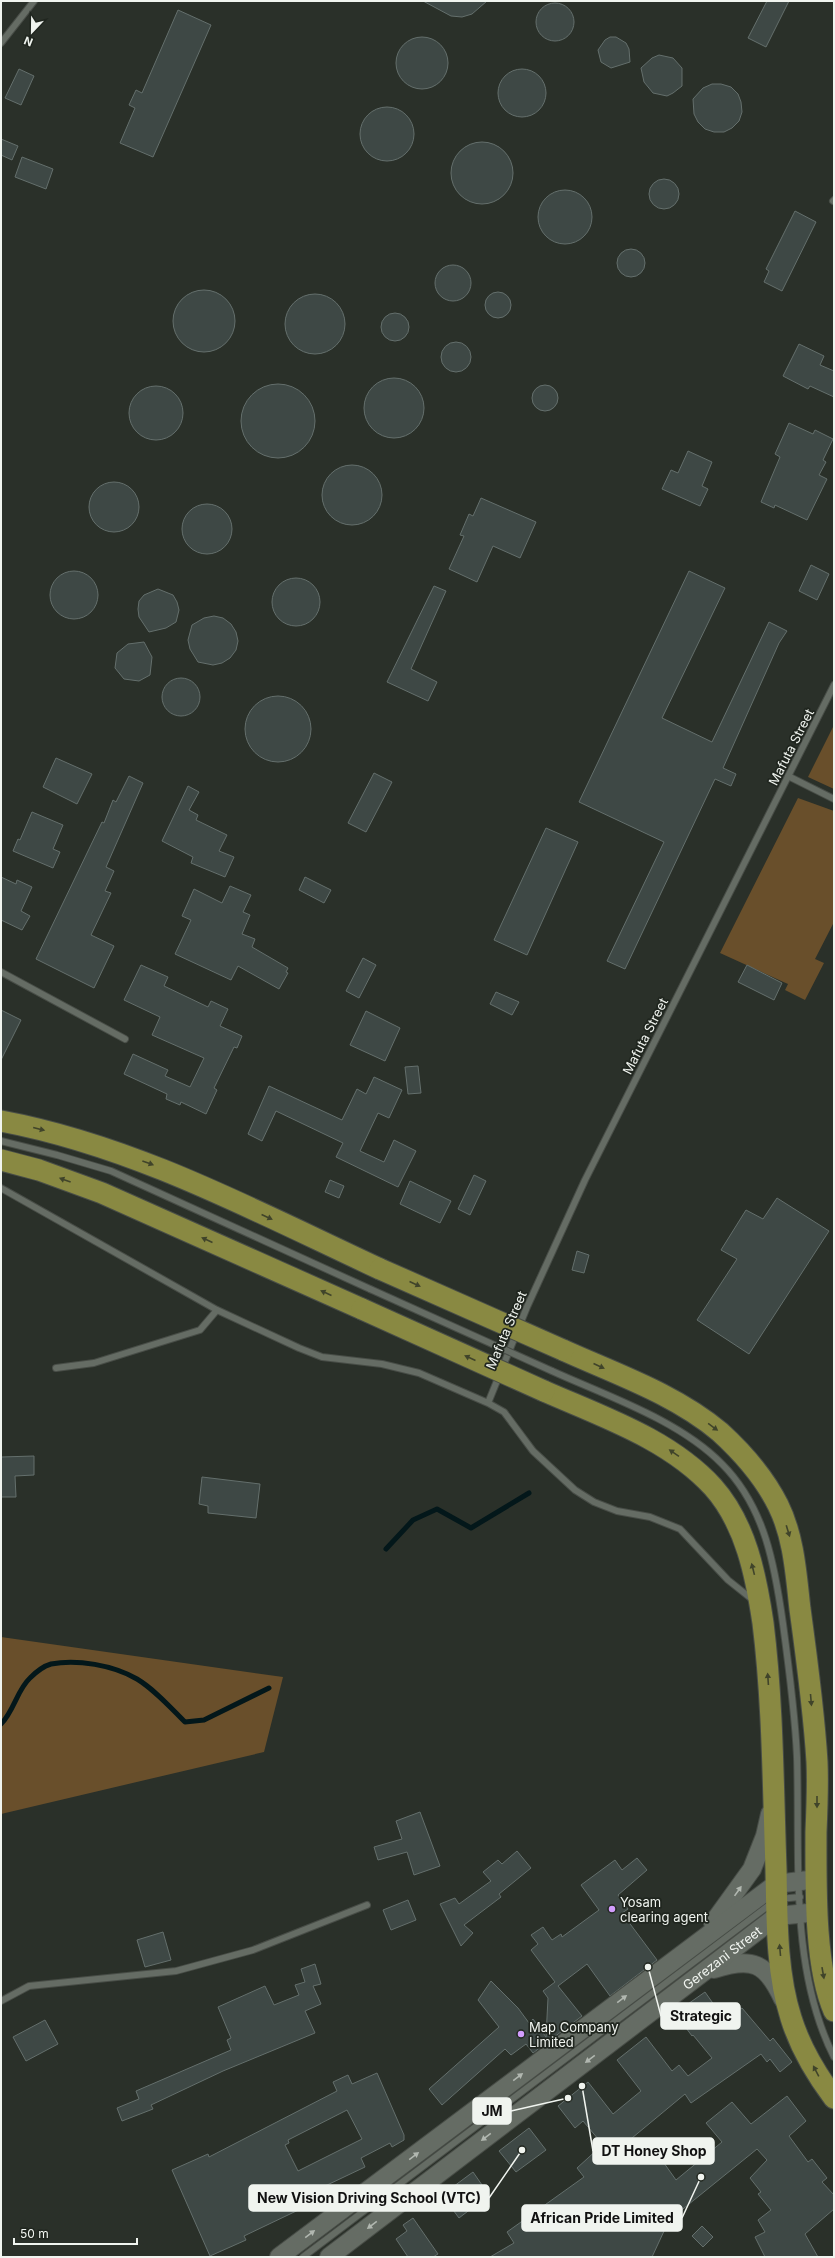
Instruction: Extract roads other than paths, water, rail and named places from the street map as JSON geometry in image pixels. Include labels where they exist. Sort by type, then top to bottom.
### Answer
[{"type":"highway","points":[[1,1121],[66,1136],[158,1167],[380,1269],[654,1391],[685,1408],[719,1432],[746,1458],[763,1479],[779,1506],[789,1532],[807,1661],[817,1763],[807,1896],[827,1997],[834,2011]]},
{"type":"highway","points":[[1,1160],[39,1170],[102,1193],[544,1392],[626,1427],[685,1460],[715,1489],[734,1518],[751,1559],[766,1648],[773,1746],[773,1798],[777,1900],[784,1990],[791,2018],[801,2042],[820,2079],[834,2098]]},
{"type":"main road","points":[[696,1944],[732,1899],[752,1869],[765,1836],[773,1798]]},
{"type":"main road","points":[[777,1900],[807,1896]]},
{"type":"main road","name":"Gerezani Street","points":[[279,2257],[696,1944],[777,1900],[807,1896]]},
{"type":"main road","name":"Gerezani Street","points":[[329,2257],[704,1972],[777,1900]]},
{"type":"main road","points":[[704,1972],[734,1962],[751,1962],[765,1969],[775,1981],[791,2018]]},
{"type":"lane","points":[[1,43],[34,1]]},
{"type":"lane","name":"Mafuta Street","points":[[488,1403],[527,1306],[585,1180],[834,685]]},
{"type":"lane","points":[[788,776],[834,799]]},
{"type":"lane","points":[[1,972],[125,1039]]},
{"type":"lane","points":[[1,1141],[111,1171],[370,1290],[652,1416],[696,1442],[722,1463],[740,1485],[756,1512],[767,1540],[777,1579],[787,1655],[797,1755],[807,1896],[811,1997],[824,2036],[834,2057]]},
{"type":"lane","points":[[1,1188],[217,1310],[322,1357],[382,1364],[420,1373],[488,1403],[504,1412],[533,1451],[575,1490],[594,1502],[617,1511],[650,1517],[680,1529],[728,1580],[760,1606]]},
{"type":"lane","points":[[56,1368],[94,1363],[200,1330],[217,1310]]},
{"type":"lane","points":[[303,2257],[777,1900]]},
{"type":"lane","points":[[1,2001],[29,1986],[176,1971],[253,1950],[367,1905]]},
{"type":"waterway","points":[[386,1549],[413,1520],[437,1509],[471,1528],[529,1493]]},
{"type":"waterway","points":[[1,1724],[9,1713],[22,1688],[30,1678],[45,1666],[51,1664],[72,1662],[95,1664],[127,1674],[150,1688],[185,1722],[204,1720],[269,1688]]},
{"type":"place","name":"Yosam clearing agent","points":[[612,1909]]},
{"type":"place","name":"Strategic","points":[[648,1967]]},
{"type":"place","name":"Map Company Limited","points":[[521,2034]]},
{"type":"place","name":"DT Honey Shop","points":[[582,2086]]},
{"type":"place","name":"JM","points":[[568,2098]]},
{"type":"place","name":"New Vision Driving School (VTC)","points":[[522,2150]]},
{"type":"place","name":"African Pride Limited","points":[[701,2177]]}]
